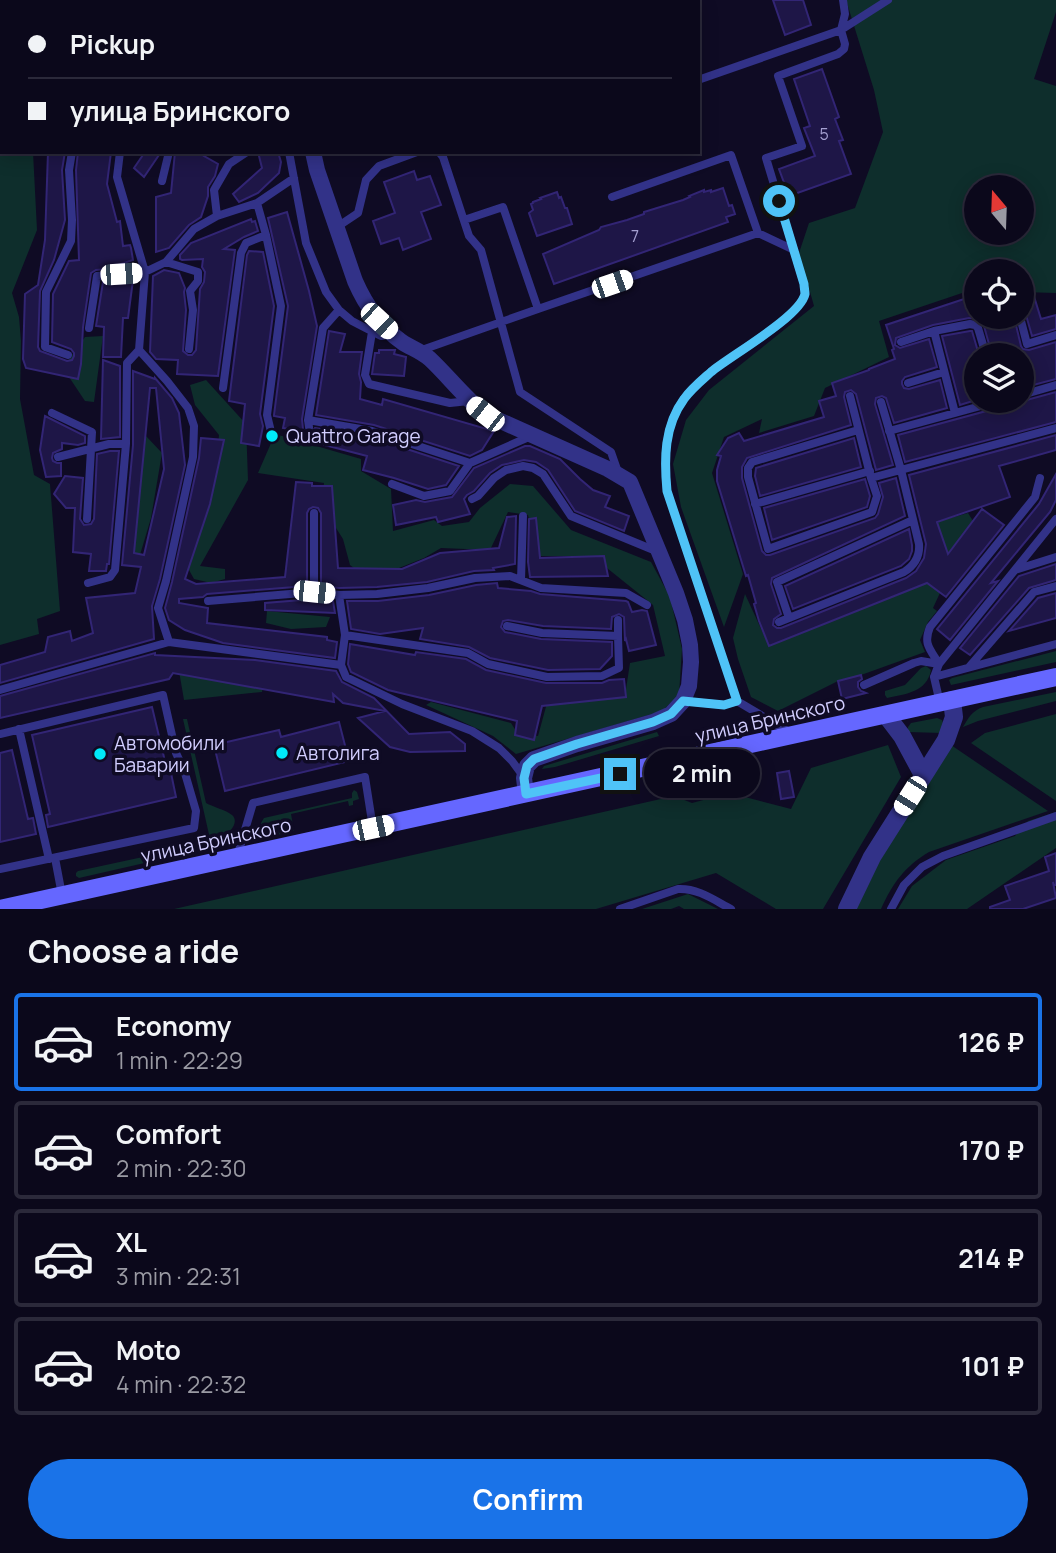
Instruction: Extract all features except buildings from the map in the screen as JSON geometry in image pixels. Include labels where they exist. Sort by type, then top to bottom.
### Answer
[{"type":"main road","name":"улица Бринского","points":[[0,909],[373,828],[525,786],[794,735],[1056,677]]},
{"type":"street","points":[[318,154],[337,228],[355,281],[362,297],[379,321],[402,342],[430,359],[469,401],[485,414],[533,434],[630,482],[685,620],[690,645],[690,686],[683,701],[671,714],[534,759],[527,766],[525,786]]},
{"type":"street","points":[[847,909],[872,858],[946,740],[954,717],[946,702]]},
{"type":"street","points":[[886,715],[902,736],[923,775]]},
{"type":"lane","points":[[794,735],[737,701],[667,491],[664,464],[667,438],[684,398],[711,372],[776,327],[800,304],[805,294],[766,158],[802,146],[778,76],[838,54],[844,49],[841,30],[845,14],[843,0]]},
{"type":"lane","points":[[700,79],[841,30],[888,0]]},
{"type":"lane","points":[[68,355],[45,347],[46,292],[71,241],[69,170],[72,154]]},
{"type":"lane","points":[[88,583],[110,577],[115,570],[126,444],[127,363],[139,350],[145,272],[117,177],[120,154]]},
{"type":"lane","points":[[162,181],[169,154]]},
{"type":"lane","points":[[217,216],[214,190],[229,164],[244,154]]},
{"type":"lane","points":[[289,154],[306,243],[326,292],[352,321],[381,336],[393,334]]},
{"type":"lane","points":[[337,228],[358,213],[366,180],[379,166],[412,154]]},
{"type":"lane","points":[[441,154],[469,236],[481,250],[520,392],[611,452],[620,476]]},
{"type":"lane","points":[[612,197],[731,155],[758,233]]},
{"type":"lane","points":[[89,328],[97,276],[145,272],[166,262],[194,229],[217,216],[257,204],[294,178]]},
{"type":"lane","points":[[257,204],[281,306],[267,415],[272,436]]},
{"type":"lane","points":[[464,220],[503,206],[538,309]]},
{"type":"lane","points":[[419,351],[758,233],[794,250]]},
{"type":"lane","points":[[223,388],[241,253],[246,243],[266,235]]},
{"type":"lane","points":[[166,262],[198,272],[198,281],[190,291],[193,310],[189,349]]},
{"type":"lane","points":[[340,310],[323,328],[308,424],[372,431],[470,463]]},
{"type":"lane","points":[[901,342],[934,331],[970,324],[978,328],[982,343]]},
{"type":"lane","points":[[1023,329],[1027,344],[1056,335]]},
{"type":"lane","points":[[934,331],[955,413]]},
{"type":"lane","points":[[372,332],[365,375],[369,384],[450,403],[469,401]]},
{"type":"lane","points":[[139,350],[188,408],[194,426],[193,457],[158,608],[169,642]]},
{"type":"lane","points":[[908,383],[944,372]]},
{"type":"lane","points":[[1034,391],[1056,386]]},
{"type":"lane","points":[[850,396],[877,496],[872,512],[768,549],[748,477],[748,468],[752,462],[858,430]]},
{"type":"lane","points":[[779,622],[904,572],[912,567],[919,553],[901,470],[881,402]]},
{"type":"lane","points":[[890,431],[964,411]]},
{"type":"lane","points":[[52,414],[92,432],[86,519]]},
{"type":"lane","points":[[755,504],[901,470],[1056,428]]},
{"type":"lane","points":[[392,484],[424,496],[450,491],[470,463],[533,434]]},
{"type":"lane","points":[[58,457],[91,447],[126,444]]},
{"type":"lane","points":[[472,499],[506,470],[523,466],[533,468],[543,474],[571,516],[659,553]]},
{"type":"lane","points":[[939,664],[926,637],[930,627],[1035,497],[1040,478]]},
{"type":"lane","points":[[314,513],[314,592]]},
{"type":"lane","points":[[522,580],[523,516]]},
{"type":"lane","points":[[789,618],[777,582],[913,520]]},
{"type":"lane","points":[[946,702],[934,677],[939,664],[1055,520]]},
{"type":"lane","points":[[1015,570],[1056,557]]},
{"type":"lane","points":[[208,601],[314,592],[339,595],[377,594],[428,588],[475,578],[510,576],[541,588],[626,593],[647,605]]},
{"type":"lane","points":[[970,667],[1034,592],[1056,586]]},
{"type":"lane","points":[[339,595],[345,635],[341,665],[346,677],[402,704],[472,731],[499,748],[512,761],[525,786]]},
{"type":"lane","points":[[345,635],[468,653],[488,664],[547,677],[602,676],[619,668],[618,620]]},
{"type":"lane","points":[[507,626],[542,633],[618,636]]},
{"type":"lane","points":[[0,690],[169,642],[341,665]]},
{"type":"lane","points":[[934,677],[1056,643]]},
{"type":"lane","points":[[864,685],[921,661],[939,664]]},
{"type":"lane","points":[[0,734],[163,695],[176,753],[196,811],[194,828],[0,869]]},
{"type":"lane","points":[[683,701],[724,705],[737,701]]},
{"type":"lane","points":[[19,729],[62,895]]},
{"type":"lane","points":[[237,857],[253,803],[365,777],[373,828]]},
{"type":"lane","points":[[891,909],[905,885],[922,867],[943,856],[1056,816]]},
{"type":"lane","points":[[620,909],[678,889],[698,892],[731,909]]},
{"type":"green space","points":[[846,0],[1056,0],[1056,12],[1034,79],[1056,86],[1056,293],[1034,292],[1034,259],[964,259],[964,292],[879,321],[889,357],[825,388],[814,416],[759,433],[762,419],[724,437],[712,473],[743,574],[724,627],[681,507],[673,464],[686,420],[709,390],[814,306],[799,253],[809,223],[855,208],[883,132],[874,90]]},
{"type":"green space","points":[[0,154],[33,154],[37,230],[12,293],[19,317],[21,341],[20,399],[34,475],[50,484],[60,611],[37,619],[39,634],[0,645]]},
{"type":"green space","points":[[103,336],[94,402],[85,401],[63,368],[85,337]]},
{"type":"green space","points":[[206,380],[246,424],[248,480],[200,566],[225,569],[225,579],[211,583],[194,579],[179,552],[215,478],[219,435],[195,405],[190,385]]},
{"type":"green space","points":[[275,434],[361,459],[361,471],[391,489],[393,531],[434,520],[442,526],[469,522],[480,508],[510,484],[533,486],[571,530],[651,562],[670,597],[682,649],[679,695],[662,711],[516,754],[493,736],[426,705],[431,702],[511,723],[516,731],[538,736],[547,703],[626,689],[630,663],[665,656],[653,605],[592,556],[539,556],[528,515],[508,512],[490,550],[441,548],[394,570],[359,572],[350,565],[343,539],[322,506],[324,483],[258,473]]},
{"type":"green space","points":[[146,436],[162,453],[151,518],[137,565],[130,554],[133,441]]},
{"type":"green space","points":[[968,513],[973,521],[933,608],[937,611],[928,622],[920,640],[925,652],[838,681],[778,711],[751,697],[733,638],[745,594],[769,646],[924,584],[937,522]]},
{"type":"green space","points":[[267,611],[330,617],[326,627],[291,629],[266,623]]},
{"type":"green space","points":[[1056,651],[1056,662],[951,685],[949,680],[952,678]]},
{"type":"green space","points":[[926,666],[931,670],[925,683],[915,691],[887,698],[885,691],[905,685]]},
{"type":"green space","points":[[179,671],[266,671],[262,692],[184,700]]},
{"type":"green space","points":[[1056,692],[1056,701],[963,727],[973,712],[983,707]]},
{"type":"green space","points":[[835,702],[841,707],[795,718],[785,714]]},
{"type":"green space","points":[[1056,714],[1056,801],[971,743],[985,733]]},
{"type":"green space","points":[[937,718],[942,720],[944,726],[942,733],[908,732],[911,723]]},
{"type":"green space","points":[[183,719],[187,719],[206,803],[232,815],[235,821],[230,831],[219,838],[210,839]]},
{"type":"green space","points":[[657,732],[659,736],[542,769],[544,766]]},
{"type":"green space","points":[[888,745],[901,777],[823,909],[776,909],[716,873],[596,909],[174,909],[674,796],[692,803],[730,793],[791,809],[811,768]]},
{"type":"green space","points":[[951,745],[1048,811],[929,852],[900,876],[881,909],[854,909],[879,861]]},
{"type":"green space","points":[[354,790],[359,799],[353,801],[353,805],[349,806],[348,801],[291,814],[294,831],[267,836],[259,832],[264,818],[352,798]]},
{"type":"green space","points":[[1056,812],[1056,848],[967,909],[898,909],[912,886],[946,860],[1015,836],[1028,821]]},
{"type":"green space","points":[[217,841],[197,851],[79,878],[76,876],[78,871]]},
{"type":"green space","points":[[688,894],[718,909],[684,909],[679,906],[671,909],[642,909]]},
{"type":"place","name":"Quattro Garage","points":[[272,436]]},
{"type":"place","name":"Автолига","points":[[282,753]]},
{"type":"place","name":"Автомобили Баварии","points":[[100,754]]},
{"type":"route","points":[[620,774],[526,794],[524,778],[527,766],[534,759],[653,722],[671,714],[683,701],[724,705],[737,701],[667,491],[664,464],[667,438],[684,398],[711,372],[776,327],[800,304],[805,294],[779,201]]}]
